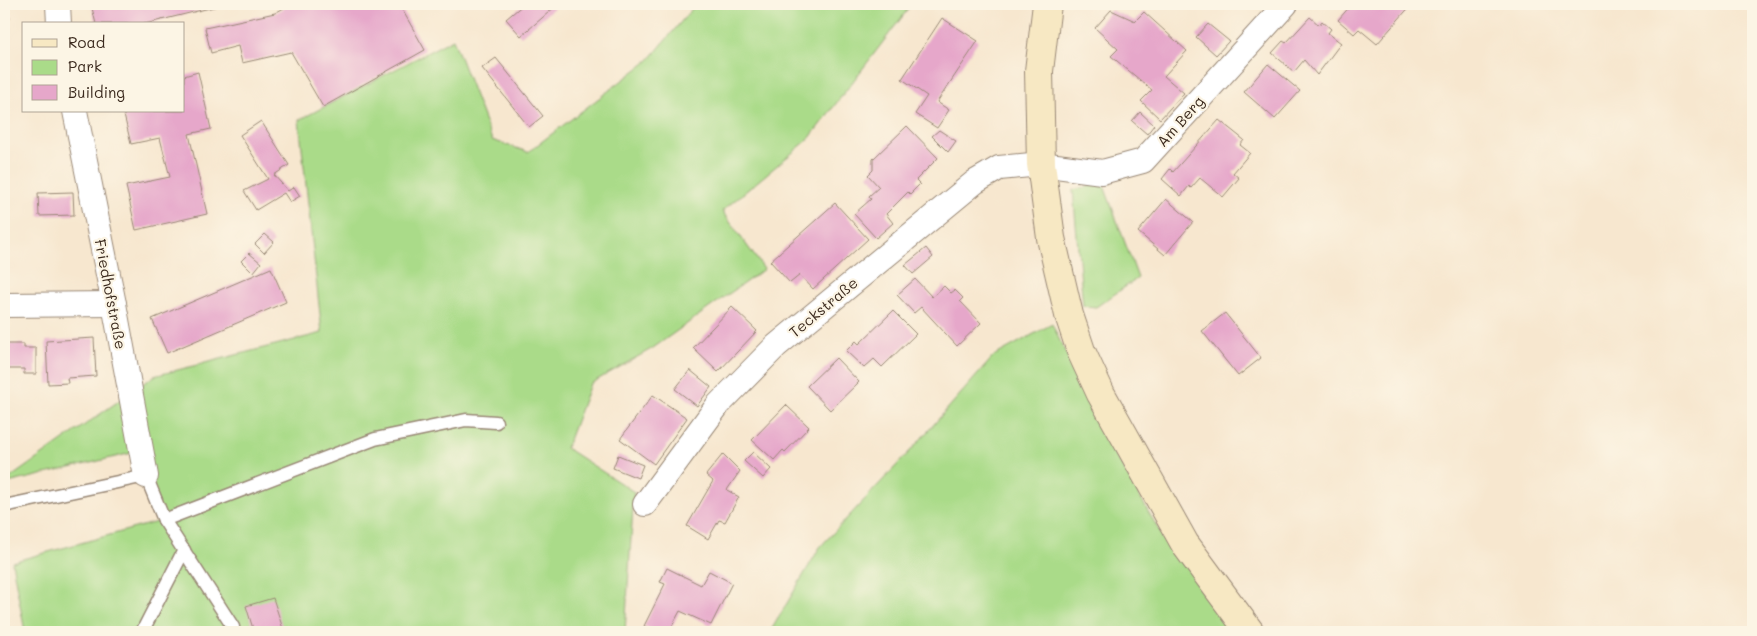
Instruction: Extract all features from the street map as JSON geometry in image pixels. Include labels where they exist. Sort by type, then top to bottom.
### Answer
[{"type":"street","points":[[58,4],[59,22]]},
{"type":"street","points":[[1047,4],[1039,71],[1041,164],[1051,238],[1069,315],[1081,351],[1101,394],[1185,544],[1250,632]]},
{"type":"street","name":"Am Berg","points":[[1041,164],[1102,172],[1143,161],[1286,4]]},
{"type":"street","name":"Friedhofstraße","points":[[75,112],[146,476]]},
{"type":"street","name":"Teckstraße","points":[[645,504],[718,405],[776,346],[976,182],[999,168],[1041,164]]},
{"type":"street","points":[[4,305],[114,304]]},
{"type":"lane","points":[[164,520],[375,439],[466,420],[496,422]]},
{"type":"lane","points":[[4,506],[146,476],[164,520],[233,627]]},
{"type":"lane","points":[[142,632],[184,550]]},
{"type":"green space","points":[[696,4],[912,4],[809,139],[722,211],[764,269],[653,348],[590,384],[566,448],[634,492],[625,632],[25,632],[12,562],[164,520],[140,451],[4,484],[4,482],[154,376],[322,333],[299,120],[453,39],[492,140],[528,152],[649,60]]},
{"type":"green space","points":[[1103,183],[1138,278],[1096,307],[1083,306],[1073,190]]},
{"type":"green space","points":[[1052,324],[1107,440],[1171,551],[1185,544],[1250,632],[770,632],[820,547],[913,448],[994,356]]},
{"type":"building","points":[[4,4],[7,4],[10,19],[4,21]]},
{"type":"building","points":[[91,4],[226,4],[153,22],[96,22]]},
{"type":"building","points":[[291,4],[399,4],[425,50],[323,107],[291,52],[242,63],[238,46],[211,53],[205,28],[275,13]]},
{"type":"building","points":[[524,4],[553,4],[556,6],[521,36],[506,19]]},
{"type":"building","points":[[1352,4],[1412,4],[1377,44],[1359,29],[1354,34],[1338,20]]},
{"type":"building","points":[[1111,10],[1135,21],[1144,12],[1187,51],[1164,76],[1184,93],[1160,119],[1141,101],[1152,90],[1111,56],[1118,49],[1095,28]]},
{"type":"building","points":[[1310,17],[1319,25],[1322,21],[1331,29],[1328,33],[1341,43],[1317,75],[1304,60],[1294,72],[1272,53],[1283,41],[1286,43]]},
{"type":"building","points":[[942,18],[978,41],[937,102],[949,110],[937,128],[915,114],[927,96],[902,79]]},
{"type":"building","points":[[1208,24],[1229,41],[1216,55],[1196,37]]},
{"type":"building","points":[[496,58],[543,116],[529,127],[482,68]]},
{"type":"building","points":[[1268,64],[1300,91],[1275,119],[1244,92]]},
{"type":"building","points":[[198,72],[211,129],[189,134],[207,214],[136,230],[126,186],[170,177],[160,138],[131,144],[123,112],[185,112],[185,76]]},
{"type":"building","points":[[1140,112],[1154,125],[1147,134],[1132,121]]},
{"type":"building","points":[[1219,120],[1244,140],[1240,145],[1250,153],[1233,173],[1239,178],[1223,197],[1200,178],[1191,188],[1189,186],[1181,196],[1162,179],[1170,169],[1173,172]]},
{"type":"building","points":[[261,121],[289,165],[274,175],[288,191],[294,187],[300,196],[290,202],[284,193],[256,210],[244,191],[268,179],[240,135]]},
{"type":"building","points":[[907,126],[938,158],[916,180],[920,184],[910,194],[908,192],[886,214],[893,223],[876,238],[854,214],[871,199],[869,196],[879,187],[868,175],[873,170],[873,159]]},
{"type":"building","points":[[939,130],[956,141],[948,152],[932,136]]},
{"type":"building","points":[[73,192],[74,215],[39,216],[38,193]]},
{"type":"building","points":[[1166,199],[1193,222],[1165,255],[1138,232]]},
{"type":"building","points":[[835,203],[868,239],[813,289],[800,275],[790,283],[770,261]]},
{"type":"building","points":[[265,234],[274,242],[264,253],[255,244]]},
{"type":"building","points":[[926,248],[933,257],[913,274],[905,265]]},
{"type":"building","points":[[249,253],[261,263],[253,273],[241,261]]},
{"type":"building","points":[[271,268],[286,302],[167,353],[152,319]]},
{"type":"building","points":[[915,279],[932,297],[944,286],[951,293],[955,290],[963,298],[960,301],[981,323],[957,346],[921,307],[914,313],[897,295]]},
{"type":"building","points":[[732,307],[757,331],[718,372],[693,348]]},
{"type":"building","points":[[893,311],[916,334],[882,367],[874,359],[864,368],[846,351],[856,341],[859,344]]},
{"type":"building","points":[[1225,313],[1261,358],[1238,376],[1202,331]]},
{"type":"building","points":[[94,338],[96,376],[67,378],[68,383],[48,384],[46,341]]},
{"type":"building","points":[[4,344],[24,344],[24,348],[36,348],[36,374],[24,374],[24,369],[4,369]]},
{"type":"building","points":[[836,358],[859,382],[830,410],[807,386]]},
{"type":"building","points":[[690,370],[711,387],[697,406],[675,389]]},
{"type":"building","points":[[653,395],[687,418],[654,464],[620,439]]},
{"type":"building","points":[[786,405],[809,427],[785,452],[783,450],[774,460],[752,440]]},
{"type":"building","points":[[753,452],[771,469],[763,478],[744,461]]},
{"type":"building","points":[[723,454],[740,471],[727,490],[739,497],[725,522],[719,520],[708,539],[687,526],[713,481],[706,475]]},
{"type":"building","points":[[618,455],[643,465],[638,478],[613,468]]},
{"type":"building","points":[[667,568],[701,585],[709,571],[732,583],[711,625],[680,611],[669,632],[658,632],[644,626],[665,584],[660,582]]},
{"type":"building","points":[[273,598],[284,632],[254,632],[246,606]]}]
